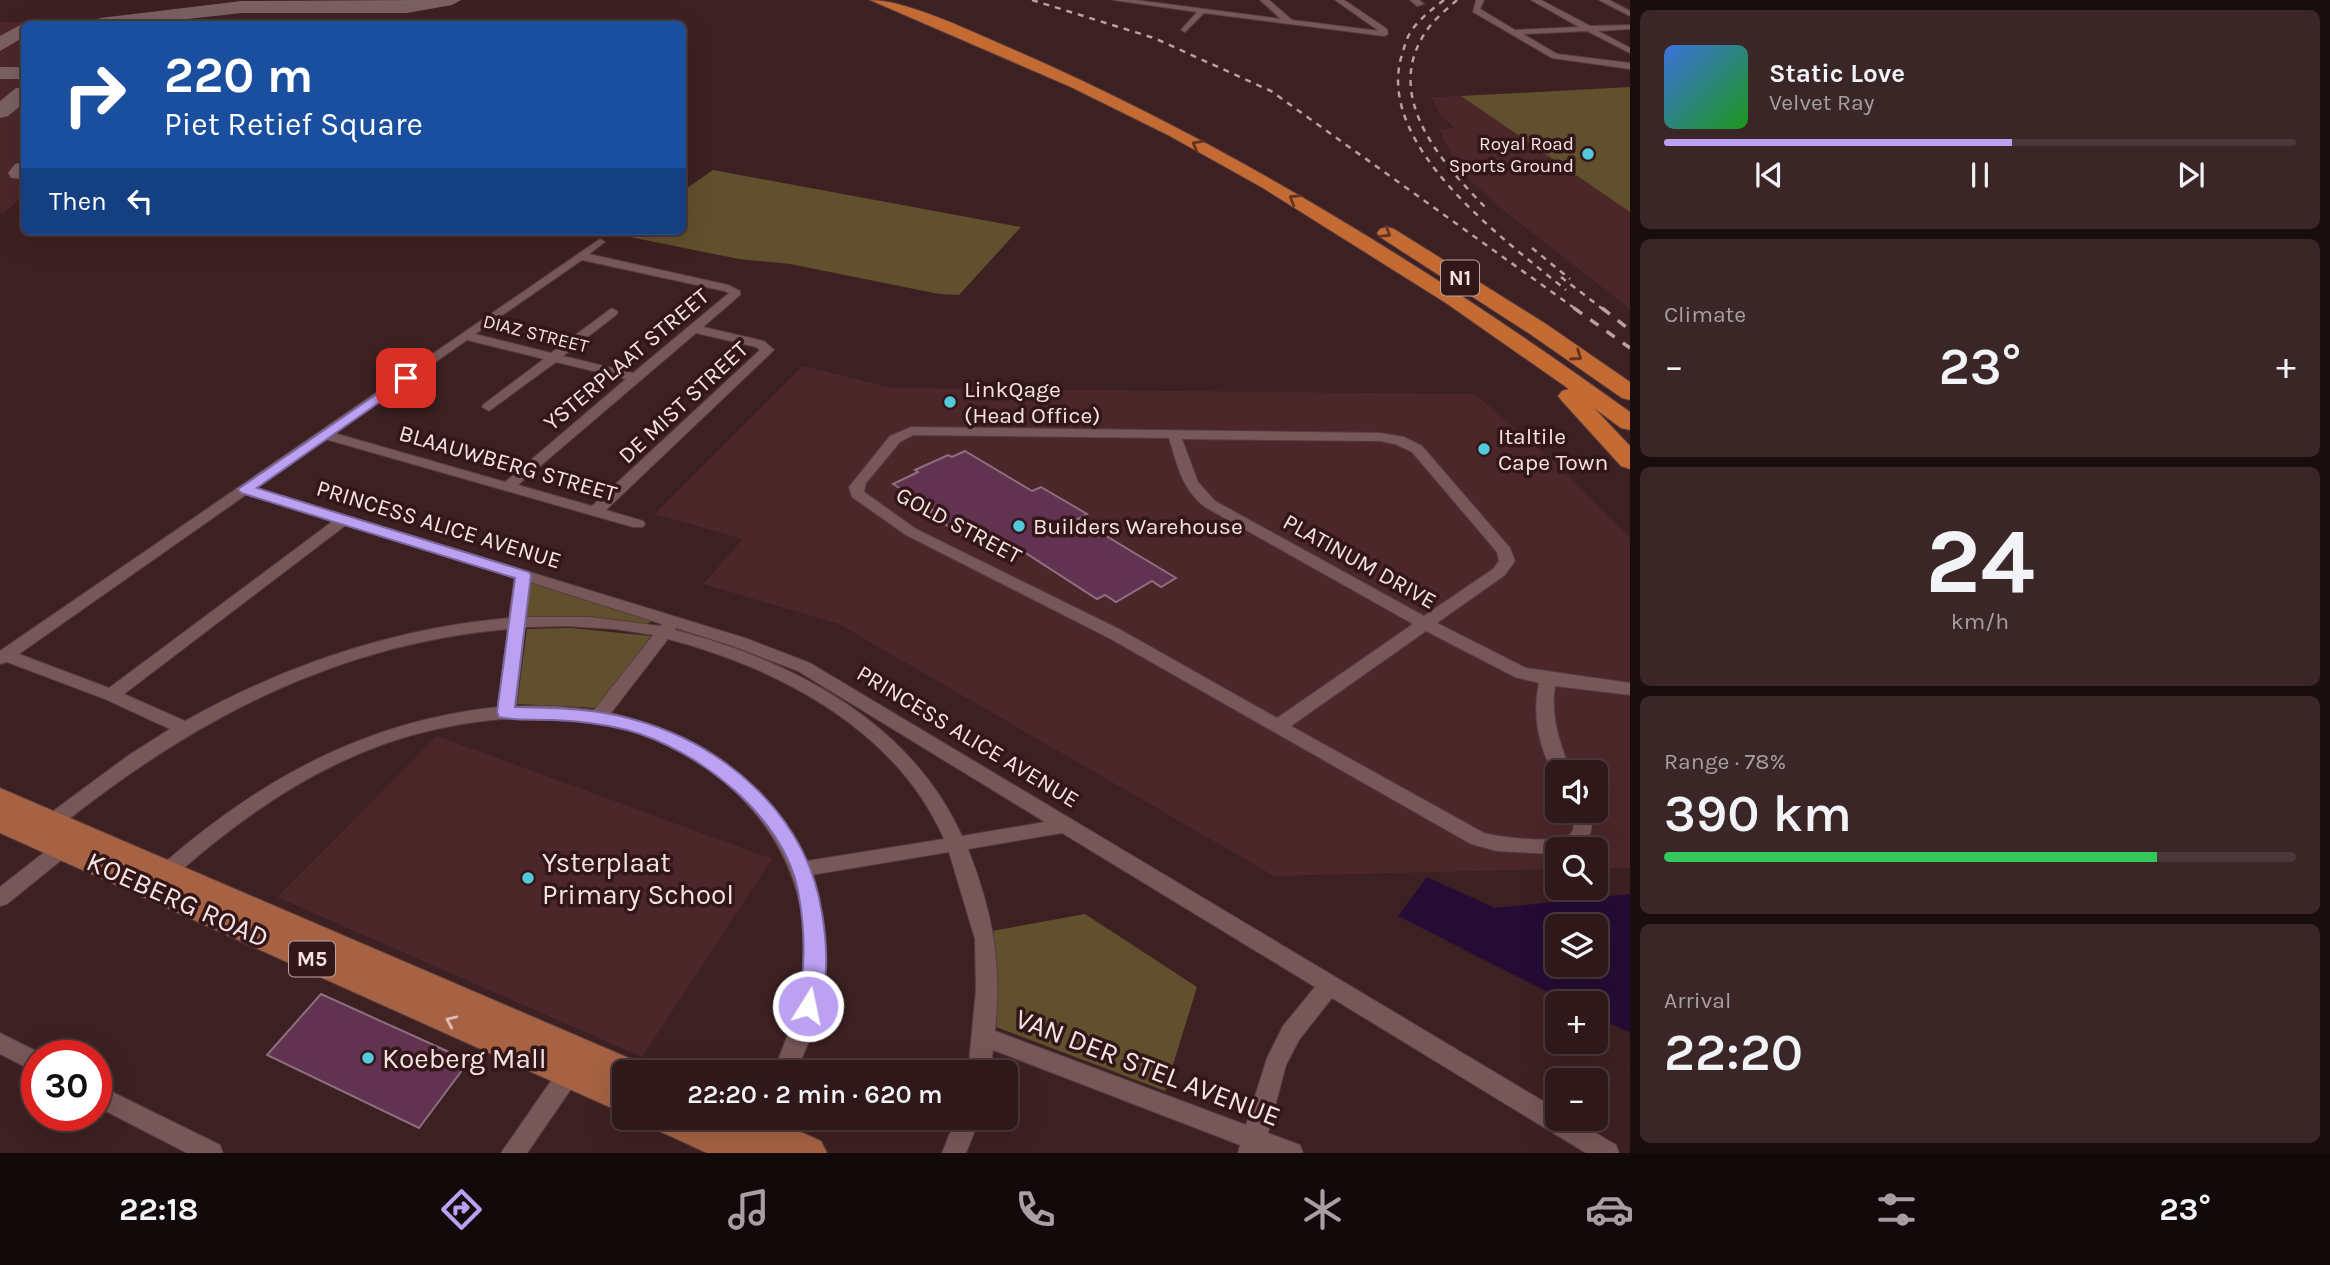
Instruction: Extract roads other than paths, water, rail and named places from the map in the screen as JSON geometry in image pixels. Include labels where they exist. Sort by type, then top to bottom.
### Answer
[{"type":"highway","name":"N1","points":[[877,0],[1009,53],[1178,134],[1352,234],[1555,367],[1630,423]]},
{"type":"highway","points":[[907,0],[1097,78],[1236,147]]},
{"type":"highway","name":"N1","points":[[1284,173],[1445,268],[1630,393]]},
{"type":"highway","points":[[1455,301],[1581,405],[1630,461]]},
{"type":"highway","points":[[1555,367],[1600,410],[1630,433]]},
{"type":"main road","name":"KOEBERG ROAD","points":[[0,799],[57,835],[575,1063],[612,1089]]},
{"type":"main road","name":"KOEBERG ROAD","points":[[0,820],[57,835]]},
{"type":"main road","name":"KOEBERG ROAD","points":[[575,1063],[612,1070]]},
{"type":"main road","points":[[747,1130],[808,1153]]},
{"type":"street","points":[[1117,0],[1384,34],[1384,31],[1339,0]]},
{"type":"street","points":[[1185,0],[1200,11]]},
{"type":"street","points":[[1264,0],[1290,22]]},
{"type":"street","points":[[1480,0],[1476,10],[1558,57],[1630,66]]},
{"type":"street","points":[[1535,0],[1630,51]]},
{"type":"street","points":[[1603,0],[1630,14]]},
{"type":"street","points":[[1185,30],[1200,11]]},
{"type":"street","points":[[1513,32],[1630,27]]},
{"type":"street","points":[[3,657],[467,336],[548,272],[581,256],[600,242]]},
{"type":"street","name":"YSTERPLAAT STREET","points":[[507,487],[734,296],[734,290],[581,256]]},
{"type":"street","points":[[489,407],[612,312]]},
{"type":"street","name":"DE MIST STREET","points":[[595,512],[768,350],[760,344],[696,329]]},
{"type":"street","name":"DIAZ STREET","points":[[467,336],[637,378]]},
{"type":"street","name":"GOLD STREET","points":[[1424,623],[1499,572],[1507,561],[1505,551],[1417,449],[1399,440],[1380,437],[911,431],[895,439],[856,487],[857,494],[864,501],[911,531],[1115,634],[1478,839],[1497,844],[1553,847],[1572,843],[1581,835],[1583,823]]},
{"type":"street","name":"PLATINUM DRIVE","points":[[1174,434],[1191,488],[1199,497],[1424,623],[1502,664],[1548,680],[1630,689]]},
{"type":"street","name":"BLAAUWBERG STREET","points":[[325,435],[638,524]]},
{"type":"street","name":"PRINCESS ALICE AVENUE","points":[[246,489],[523,575],[668,627],[780,656],[804,667],[1606,1153]]},
{"type":"street","points":[[111,695],[343,520]]},
{"type":"street","points":[[506,712],[523,575]]},
{"type":"street","points":[[0,898],[114,772],[183,727],[259,688],[349,654],[445,631],[516,623],[590,622],[668,627],[764,665],[808,688],[885,744],[921,783],[941,813],[956,844],[984,937],[987,986],[981,1060]]},
{"type":"street","points":[[1278,726],[1424,623]]},
{"type":"street","points":[[598,718],[668,627]]},
{"type":"street","points":[[3,657],[111,695],[183,727]]},
{"type":"street","points":[[1548,680],[1543,712],[1545,733],[1557,760]]},
{"type":"street","name":"PLATINUM DRIVE","points":[[1566,681],[1630,680]]},
{"type":"street","points":[[858,722],[876,709]]},
{"type":"street","points":[[158,879],[243,810],[281,784],[330,759],[427,725],[506,712],[598,718],[628,724],[656,734],[706,759],[728,774],[751,794],[782,829],[802,869],[813,914],[815,959],[803,1027],[789,1060]]},
{"type":"street","points":[[802,869],[1055,828],[1061,822]]},
{"type":"street","points":[[1252,1146],[1275,1065],[1291,1033],[1329,985]]},
{"type":"street","name":"VAN DER STEL AVENUE","points":[[984,1037],[1252,1146],[1291,1153]]},
{"type":"street","points":[[0,1044],[21,1055]]},
{"type":"street","points":[[513,1153],[575,1063]]},
{"type":"street","points":[[112,1102],[211,1153]]},
{"type":"street","points":[[954,1153],[963,1130]]},
{"type":"railway","points":[[1032,0],[1154,38],[1271,91],[1577,310]]},
{"type":"railway","points":[[1444,0],[1413,28],[1401,58],[1399,92],[1408,125],[1427,158],[1452,189],[1481,219],[1566,290]]},
{"type":"railway","points":[[1457,0],[1430,26],[1416,51],[1411,76],[1413,100],[1421,124],[1434,146],[1485,207]]},
{"type":"railway","points":[[1532,248],[1570,279]]},
{"type":"railway","points":[[1561,277],[1604,310]]},
{"type":"railway","points":[[1574,308],[1630,348]]},
{"type":"railway","points":[[1602,308],[1630,330]]},
{"type":"place","name":"Royal Road Sports Ground","points":[[1588,154]]},
{"type":"place","name":"LinkQage (Head Office)","points":[[950,402]]},
{"type":"place","name":"Italtile Cape Town","points":[[1484,449]]},
{"type":"place","name":"Builders Warehouse","points":[[1019,526]]},
{"type":"place","name":"Ysterplaat Primary School","points":[[528,878]]},
{"type":"place","name":"Koeberg Mall","points":[[368,1058]]}]
